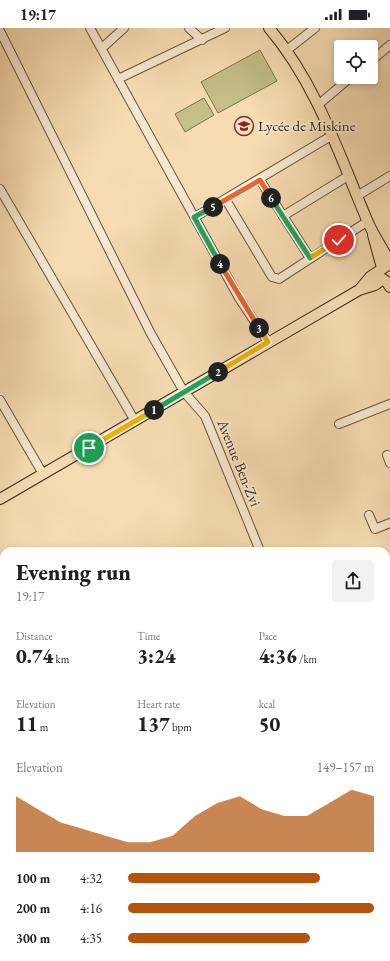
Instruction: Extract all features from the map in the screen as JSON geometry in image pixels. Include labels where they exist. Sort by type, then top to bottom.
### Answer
[{"type":"main road","points":[[0,499],[360,289],[370,277],[387,274],[376,249],[370,225],[318,105],[287,50],[269,28]]},
{"type":"street","points":[[90,28],[239,298],[268,342]]},
{"type":"street","points":[[102,48],[124,28]]},
{"type":"street","points":[[189,28],[202,40]]},
{"type":"street","points":[[118,79],[225,28]]},
{"type":"street","points":[[287,50],[315,28]]},
{"type":"street","name":"Avenue Ben-Zvi","points":[[0,31],[150,332],[184,392],[205,416],[258,547]]},
{"type":"street","points":[[378,55],[390,45]]},
{"type":"street","points":[[318,105],[343,84]]},
{"type":"street","points":[[194,217],[260,180],[331,136]]},
{"type":"street","points":[[283,216],[348,176]]},
{"type":"street","points":[[357,196],[390,176]]},
{"type":"street","points":[[260,180],[310,258]]},
{"type":"street","points":[[0,189],[134,421]]},
{"type":"street","points":[[226,200],[272,278],[279,279],[310,258],[370,225]]},
{"type":"street","points":[[0,400],[43,474]]},
{"type":"street","points":[[339,424],[390,404]]},
{"type":"street","points":[[387,455],[390,463]]},
{"type":"street","points":[[368,515],[375,529],[390,523]]},
{"type":"shaded area","points":[[260,50],[277,81],[218,113],[201,82]]},
{"type":"shaded area","points":[[204,98],[214,115],[185,132],[175,114]]},
{"type":"place","name":"Lycée de Miskine","points":[[244,126]]},
{"type":"route","points":[[89,448],[268,342],[239,298],[194,217],[260,180],[310,258],[339,240]]}]
